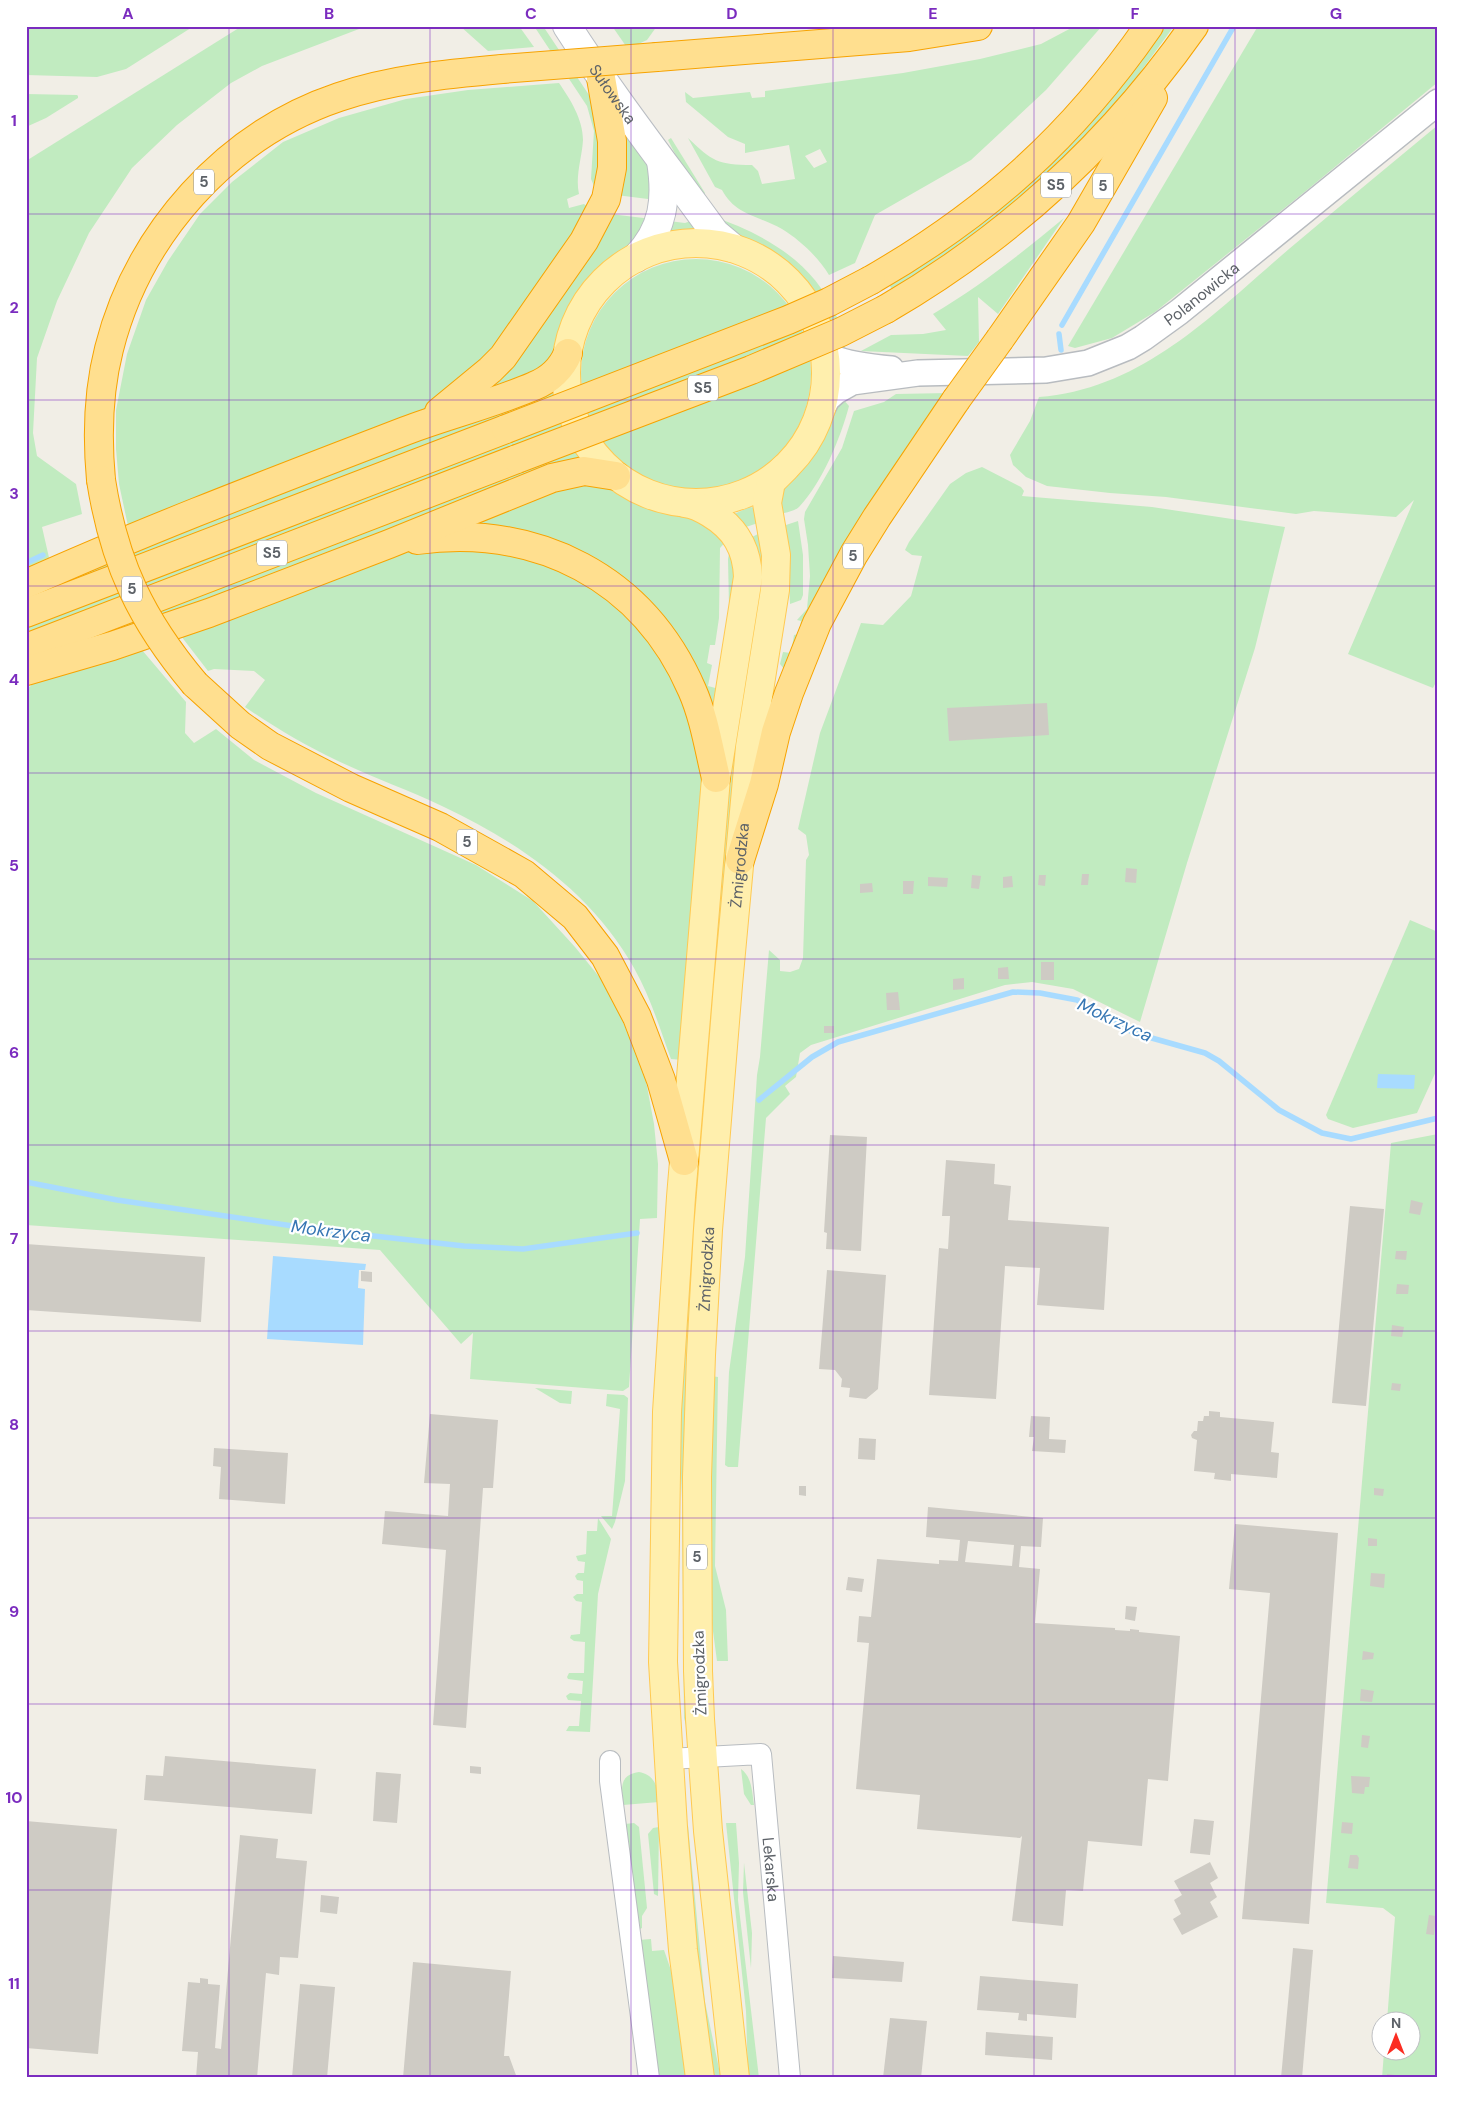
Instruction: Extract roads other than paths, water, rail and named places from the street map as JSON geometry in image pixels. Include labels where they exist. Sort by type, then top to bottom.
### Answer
[{"type":"highway","name":"5","points":[[684,1161],[662,1080],[638,1017],[605,956],[576,918],[524,874],[440,827],[351,788],[270,746],[240,725],[195,684],[169,653],[133,592],[115,548],[101,480],[98,423],[102,383],[109,349],[119,316],[130,290],[152,248],[180,208],[200,185],[240,150],[279,124],[307,109],[338,97],[413,78],[502,69],[909,37],[978,26]]},
{"type":"highway","name":"S5","points":[[26,613],[788,320],[829,302],[911,256],[954,228],[1028,168],[1093,100],[1149,26]]},
{"type":"highway","name":"5","points":[[740,860],[764,784],[776,732],[789,693],[817,623],[854,554],[872,524],[956,400],[1081,223],[1194,26]]},
{"type":"highway","name":"S5","points":[[26,648],[777,359],[841,332],[886,309],[976,252],[1050,191],[1114,124],[1178,48],[1194,26]]},
{"type":"highway","points":[[415,428],[468,389],[503,357],[594,226],[606,199],[612,168],[612,141],[601,78]]},
{"type":"highway","points":[[26,584],[173,521],[415,428],[534,386],[564,363],[568,353]]},
{"type":"highway","points":[[26,671],[104,648],[200,616],[566,474],[584,470],[616,476]]},
{"type":"highway","points":[[389,544],[447,537],[493,538],[548,551],[603,580],[622,594],[645,617],[671,650],[683,670],[696,702],[716,778]]},
{"type":"main road","name":"Sułowska","points":[[567,26],[601,78],[620,101],[715,233],[733,248]]},
{"type":"main road","points":[[636,258],[656,230],[664,207],[662,161]]},
{"type":"main road","points":[[700,244],[733,248],[763,262],[782,276],[793,287],[809,309],[822,343],[826,377],[820,411],[807,441],[785,468],[746,494],[728,500],[707,503],[685,503],[647,494],[616,476],[598,459],[578,427],[568,391],[568,353],[577,321],[588,301],[610,277],[636,258],[679,245],[700,244]]},
{"type":"main road","name":"Żmigrodzka","points":[[734,2078],[717,1920],[703,1758],[698,1671],[697,1477],[701,1356],[709,1220],[740,860],[750,747],[775,590],[776,555],[766,503],[771,482],[785,468]]},
{"type":"main road","name":"Żmigrodzka","points":[[685,503],[703,509],[722,521],[734,532],[744,550],[748,566],[747,585],[716,778],[668,1378],[664,1485],[663,1662],[668,1759],[683,1950],[700,2078]]},
{"type":"street","name":"Polanowicka","points":[[820,411],[827,399],[836,391],[852,382],[918,373],[1046,370],[1088,363],[1128,347],[1179,312],[1438,102]]},
{"type":"street","name":"Polanowicka","points":[[822,343],[829,354],[853,364],[918,373]]},
{"type":"street","name":"Lekarska","points":[[668,1759],[761,1754],[790,2078]]},
{"type":"street","points":[[610,1761],[610,1781],[649,2078]]},
{"type":"water","points":[[1378,1074],[1415,1075],[1414,1089],[1377,1088]]},
{"type":"water","points":[[273,1256],[366,1264],[365,1270],[359,1270],[358,1288],[365,1289],[363,1345],[267,1339]]},
{"type":"waterway","points":[[1062,325],[1234,26]]},
{"type":"waterway","points":[[1059,334],[1061,350]]},
{"type":"waterway","points":[[26,563],[43,555]]},
{"type":"waterway","name":"Mokrzyca","points":[[759,1100],[812,1057],[838,1042],[1013,992],[1040,993],[1077,1000],[1134,1033],[1205,1053],[1219,1061],[1279,1110],[1322,1133],[1351,1139],[1438,1118]]},
{"type":"waterway","name":"Mokrzyca","points":[[26,1182],[117,1200],[320,1230],[464,1246],[523,1249],[637,1233]]}]
